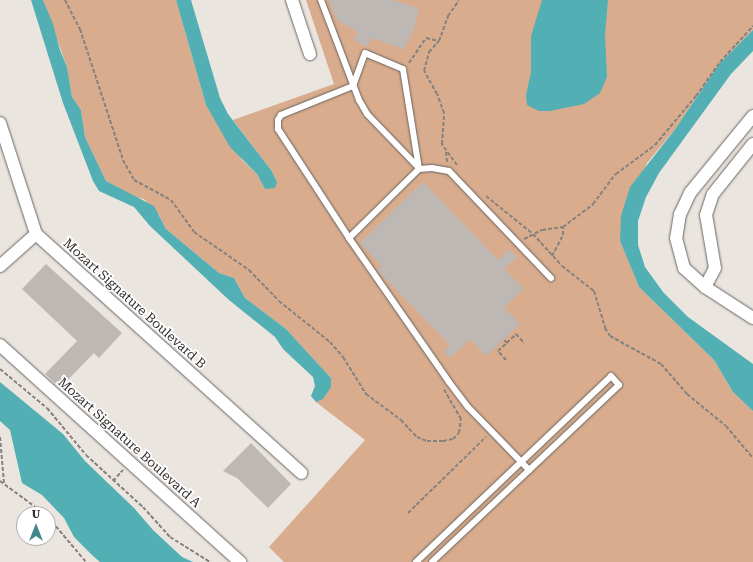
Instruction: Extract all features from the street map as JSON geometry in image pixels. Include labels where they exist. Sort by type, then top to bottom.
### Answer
[{"type":"street","points":[[292,0],[310,54]]},
{"type":"street","points":[[753,116],[690,193],[680,214],[676,238],[684,268],[705,287],[753,318]]},
{"type":"street","name":"Mozart Signature Boulevard B","points":[[0,123],[36,234],[301,473]]},
{"type":"street","points":[[705,287],[715,268],[706,215],[713,194],[753,144]]},
{"type":"street","points":[[1,265],[36,234]]},
{"type":"street","name":"Mozart Signature Boulevard A","points":[[0,345],[240,562]]},
{"type":"lane","points":[[321,0],[353,86],[367,114],[419,169]]},
{"type":"lane","points":[[419,169],[403,70],[366,53],[353,86],[281,115],[278,120],[278,129],[349,238],[449,382],[529,470]]},
{"type":"lane","points":[[349,238],[419,169],[432,168],[449,171],[552,278]]},
{"type":"lane","points":[[416,562],[611,376],[619,385],[432,562]]},
{"type":"path","points":[[65,0],[80,29],[123,160],[134,180],[171,200],[194,232],[249,270],[279,301],[330,342],[343,357],[366,394],[401,420],[417,437],[427,441],[443,441],[453,439],[459,433],[461,418],[443,392],[449,382]]},
{"type":"path","points":[[459,0],[448,16],[439,41],[429,52],[424,71],[437,94],[444,114],[442,144],[460,169]]},
{"type":"path","points":[[517,242],[533,234],[556,226],[563,227],[593,204],[623,166],[655,145],[677,115],[696,96],[720,62],[753,26]]},
{"type":"path","points":[[403,70],[416,56],[426,38],[439,41]]},
{"type":"path","points":[[480,190],[533,234],[552,256],[594,291],[604,328],[610,336],[662,364],[687,394],[726,426],[753,458]]},
{"type":"path","points":[[552,256],[563,235],[563,227]]},
{"type":"path","points":[[506,360],[498,351],[516,334],[524,343]]},
{"type":"path","points":[[504,340],[507,343]]},
{"type":"path","points":[[0,369],[47,408],[86,455],[143,506],[170,536],[210,562]]},
{"type":"path","points":[[408,513],[492,431]]},
{"type":"path","points":[[0,437],[4,484]]},
{"type":"path","points":[[0,481],[34,506]]},
{"type":"path","points":[[56,526],[86,562]]},
{"type":"shaded area","points":[[43,0],[176,0],[206,105],[242,160],[257,174],[265,189],[271,170],[233,120],[334,84],[306,0],[753,0],[753,30],[719,64],[676,128],[647,163],[620,241],[639,287],[714,360],[733,392],[753,411],[753,562],[284,562],[269,547],[365,440],[316,402],[326,395],[331,378],[286,329],[245,298],[234,278],[219,273],[166,229],[159,215],[144,199],[135,197],[106,181],[85,137],[81,110],[72,97],[67,67]]},
{"type":"water","points":[[31,0],[43,0],[53,24],[60,50],[67,67],[72,97],[81,110],[85,137],[106,181],[154,206],[166,229],[219,273],[234,278],[245,298],[286,329],[331,378],[331,387],[323,399],[316,402],[311,396],[315,386],[313,377],[283,349],[275,337],[229,300],[150,226],[134,207],[99,191],[93,181],[63,103]]},
{"type":"water","points":[[176,0],[191,0],[220,98],[228,114],[271,170],[277,182],[275,188],[265,189],[257,174],[230,147],[206,105]]},
{"type":"water","points":[[542,0],[608,0],[605,35],[607,77],[600,93],[584,104],[550,111],[539,111],[527,105],[526,95],[531,72],[531,36]]},
{"type":"water","points":[[753,30],[753,51],[731,74],[659,173],[646,197],[638,221],[638,245],[645,267],[663,292],[688,317],[753,364],[753,411],[733,392],[714,360],[639,287],[620,241],[621,216],[630,187],[676,128],[719,64]]},
{"type":"water","points":[[0,382],[63,434],[85,461],[134,508],[153,530],[182,557],[193,562],[100,562],[74,537],[64,518],[56,510],[56,506],[53,506],[42,495],[22,483],[10,430],[0,421]]},
{"type":"building","points":[[329,0],[392,0],[419,8],[414,29],[404,49],[371,38],[367,47],[354,40],[358,32],[337,20]]},
{"type":"building","points":[[423,182],[498,260],[509,249],[517,257],[504,269],[524,289],[504,307],[520,324],[486,356],[470,339],[450,358],[443,351],[450,345],[377,270],[382,266],[360,243]]},
{"type":"building","points":[[46,264],[122,333],[99,358],[94,353],[60,388],[45,374],[77,341],[22,289]]},
{"type":"building","points":[[251,443],[291,484],[268,508],[237,478],[223,471]]}]
